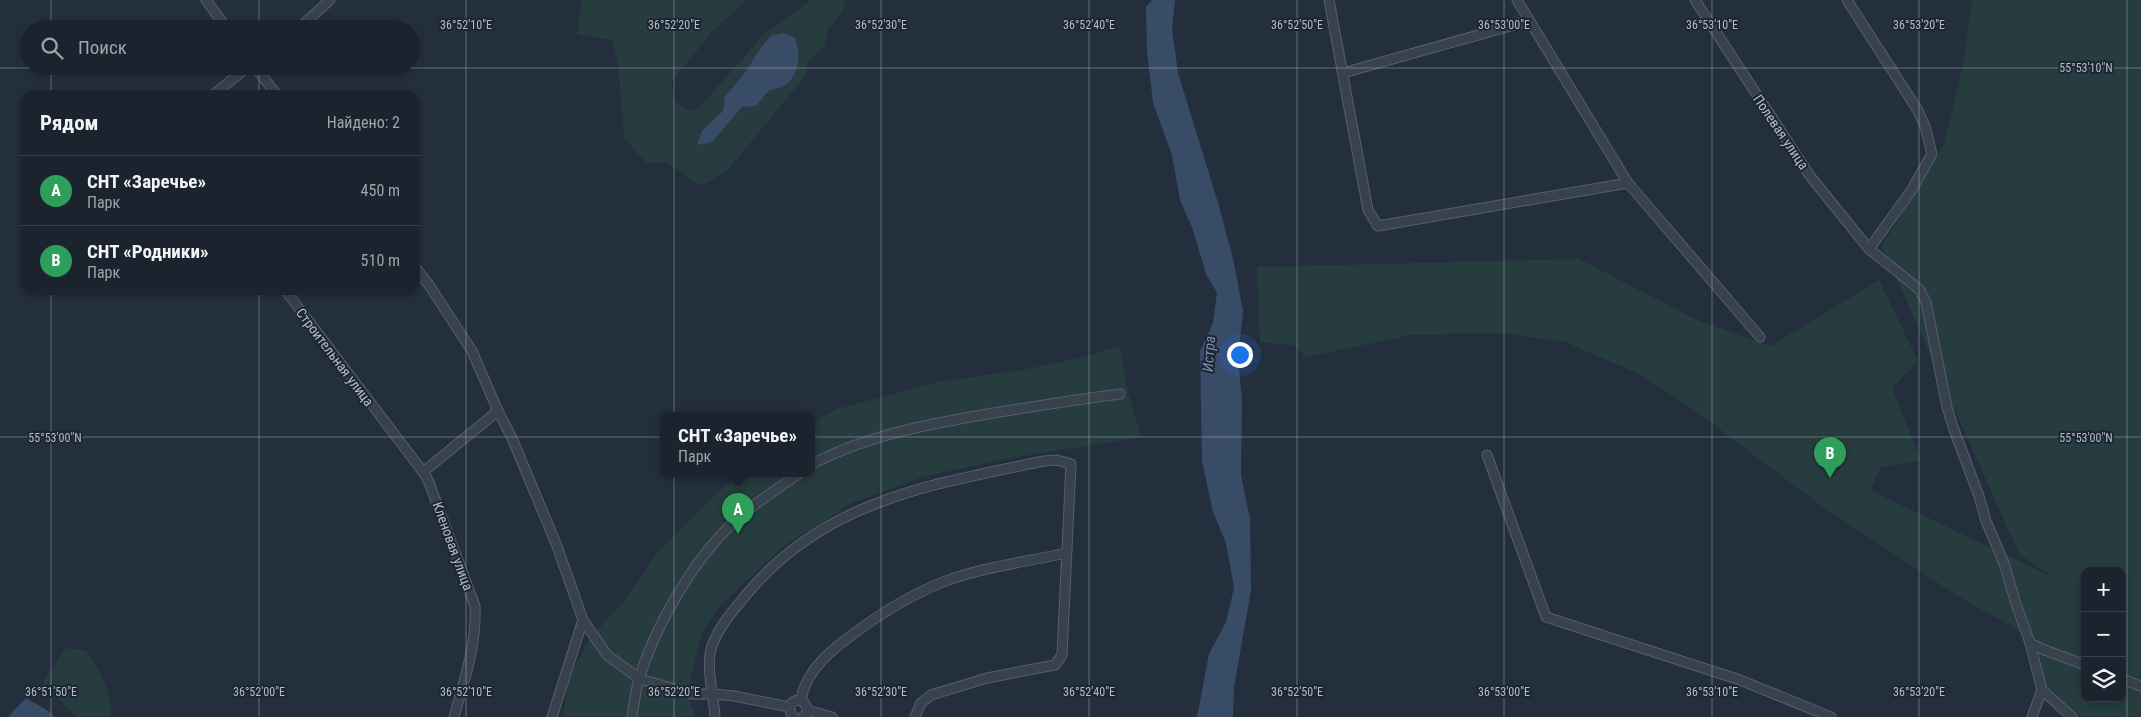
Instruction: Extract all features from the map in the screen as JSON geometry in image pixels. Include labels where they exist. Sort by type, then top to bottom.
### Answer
[{"type":"street","points":[[206,0],[220,20]]},
{"type":"street","points":[[308,20],[330,0]]},
{"type":"street","points":[[1329,0],[1368,210],[1378,226],[1628,183]]},
{"type":"street","points":[[1517,0],[1628,183],[1760,337]]},
{"type":"street","name":"Полевая улица","points":[[1695,0],[1810,176],[1869,249],[1919,289],[1926,302],[1947,407],[1986,521],[2004,563],[2030,643],[2042,690]]},
{"type":"street","points":[[1847,0],[1917,109],[1925,126],[1932,154],[1911,191],[1869,249]]},
{"type":"street","points":[[1343,73],[1528,21]]},
{"type":"street","points":[[219,90],[238,75]]},
{"type":"street","points":[[261,75],[273,90]]},
{"type":"street","points":[[420,273],[472,351],[512,438],[557,546],[583,620],[608,655],[640,679],[692,694],[714,694],[789,707]]},
{"type":"street","name":"Строительная улица","points":[[289,295],[423,472]]},
{"type":"street","points":[[815,463],[845,448],[878,436],[945,421],[1120,394]]},
{"type":"street","points":[[423,472],[498,411]]},
{"type":"street","points":[[1487,455],[1546,617],[1740,680],[1831,717]]},
{"type":"street","points":[[715,717],[714,694],[710,683],[712,647],[730,614],[762,576],[821,531],[856,510],[935,484],[1044,461],[1057,460],[1070,464],[1062,655],[1055,665],[987,678],[931,695],[921,703],[915,717]]},
{"type":"street","name":"Кленовая улица","points":[[423,472],[428,480],[475,606],[476,620],[472,649],[454,717]]},
{"type":"street","points":[[632,717],[640,679],[660,626],[679,590],[732,524],[765,496],[794,477]]},
{"type":"street","points":[[801,700],[807,680],[820,661],[881,613],[944,582],[983,571],[1066,553]]},
{"type":"street","points":[[552,717],[583,620]]},
{"type":"street","points":[[2030,643],[2081,663]]},
{"type":"street","points":[[2126,680],[2141,686]]},
{"type":"street","points":[[2032,717],[2042,690],[2072,717]]},
{"type":"street","points":[[789,707],[795,700],[801,700],[807,705],[805,714],[832,717]]},
{"type":"street","points":[[789,707],[790,713],[794,717]]},
{"type":"green space","points":[[582,0],[746,0],[712,32],[671,83],[675,102],[690,111],[700,107],[763,35],[811,0],[845,0],[843,11],[828,29],[825,46],[807,64],[806,75],[728,170],[709,182],[699,185],[667,162],[646,163],[624,138],[619,74],[613,40],[577,34]]},
{"type":"green space","points":[[1972,0],[2141,0],[2141,717],[2077,717],[2049,695],[2043,684],[2037,640],[1964,600],[1827,510],[1694,410],[1639,374],[1565,342],[1501,333],[1411,335],[1307,357],[1293,345],[1260,342],[1257,267],[1579,259],[1699,321],[1771,346],[1879,280],[1918,361],[1892,388],[1921,460],[1881,467],[1870,490],[2054,578],[2019,554],[1882,246],[1944,145],[1964,60]]},
{"type":"green space","points":[[1120,346],[1128,392],[1141,437],[1005,459],[926,476],[849,504],[817,526],[787,543],[715,612],[701,635],[691,675],[690,702],[696,717],[563,717],[569,676],[591,637],[624,601],[660,549],[719,491],[736,477],[815,477],[815,420],[837,409],[938,382],[1022,370],[1080,358]]},
{"type":"green space","points":[[66,648],[85,650],[96,665],[107,690],[111,717],[76,717],[43,683]]},
{"type":"water","name":"Истра","points":[[1152,0],[1175,0],[1172,29],[1178,73],[1219,206],[1234,263],[1243,311],[1238,358],[1242,400],[1241,475],[1250,519],[1251,590],[1234,687],[1233,717],[1197,717],[1209,654],[1226,622],[1234,588],[1226,543],[1213,512],[1202,461],[1200,351],[1213,323],[1217,293],[1206,274],[1193,230],[1180,200],[1172,155],[1153,103],[1147,52],[1146,7]]},
{"type":"water","points":[[783,33],[795,38],[797,44],[798,65],[793,77],[781,87],[772,89],[765,94],[756,106],[742,107],[712,142],[697,145],[702,131],[723,111],[725,97],[744,74],[762,46],[772,35]]},
{"type":"water","points":[[26,698],[50,712],[54,717],[8,717]]},
{"type":"place","name":"СНТ «Родники»","points":[[1830,478]]},
{"type":"place","name":"СНТ «Заречье»","points":[[738,534]]}]
